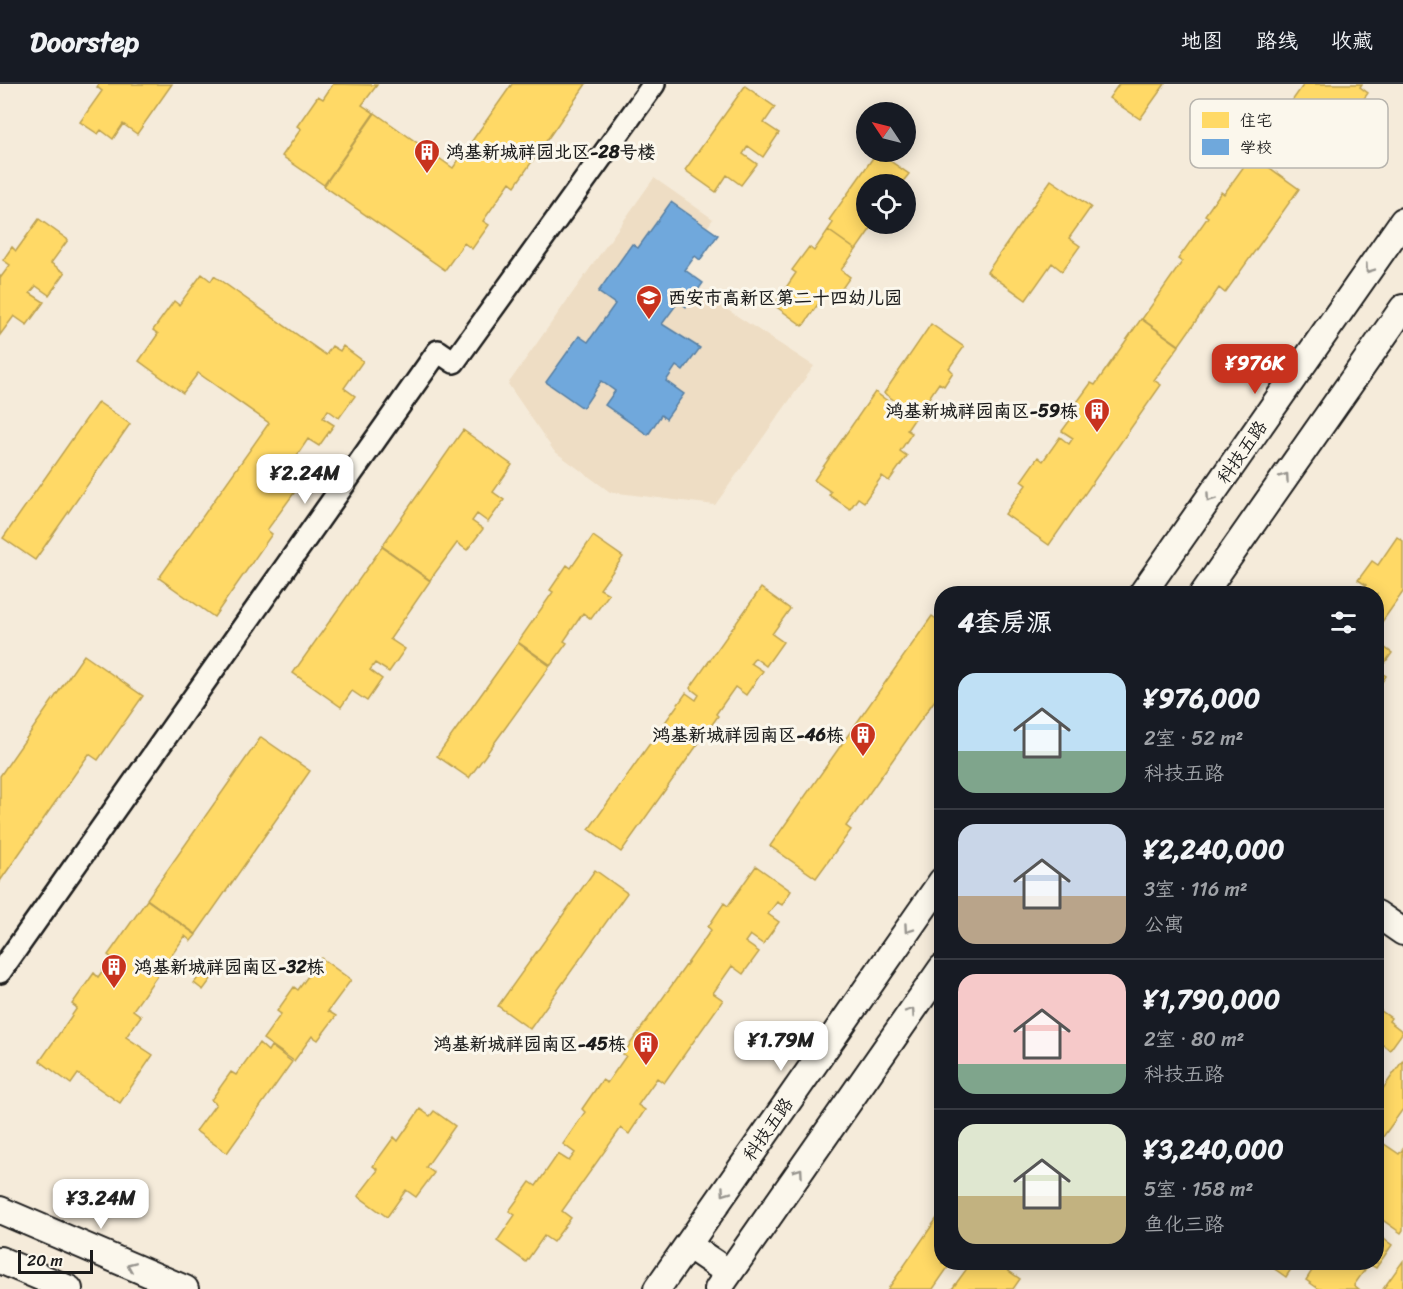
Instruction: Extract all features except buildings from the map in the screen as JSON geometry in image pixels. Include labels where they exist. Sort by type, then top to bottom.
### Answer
[{"type":"street","points":[[0,972],[438,351],[454,362],[654,84]]},
{"type":"street","name":"科技五路","points":[[1148,586],[1403,221]]},
{"type":"street","points":[[1209,586],[1403,308]]},
{"type":"street","name":"科技五路","points":[[657,1289],[934,892]]},
{"type":"street","points":[[1384,919],[1403,932]]},
{"type":"street","points":[[688,1245],[723,1281],[934,979]]},
{"type":"street","points":[[0,1210],[185,1289]]},
{"type":"street","points":[[0,1260],[69,1289]]},
{"type":"shaded area","name":"西安市高新区第二十四幼儿园","points":[[654,178],[713,219],[674,275],[814,366],[715,505],[610,492],[554,451],[508,384]]},
{"type":"place","name":"鸿基新城祥园北区-28号楼","points":[[427,175]]},
{"type":"place","name":"西安市高新区第二十四幼儿园","points":[[649,321]]},
{"type":"place","name":"鸿基新城祥园南区-59栋","points":[[1097,434]]},
{"type":"place","name":"鸿基新城祥园南区-46栋","points":[[863,758]]},
{"type":"place","name":"鸿基新城祥园南区-32栋","points":[[114,990]]},
{"type":"place","name":"鸿基新城祥园南区-45栋","points":[[646,1067]]}]
